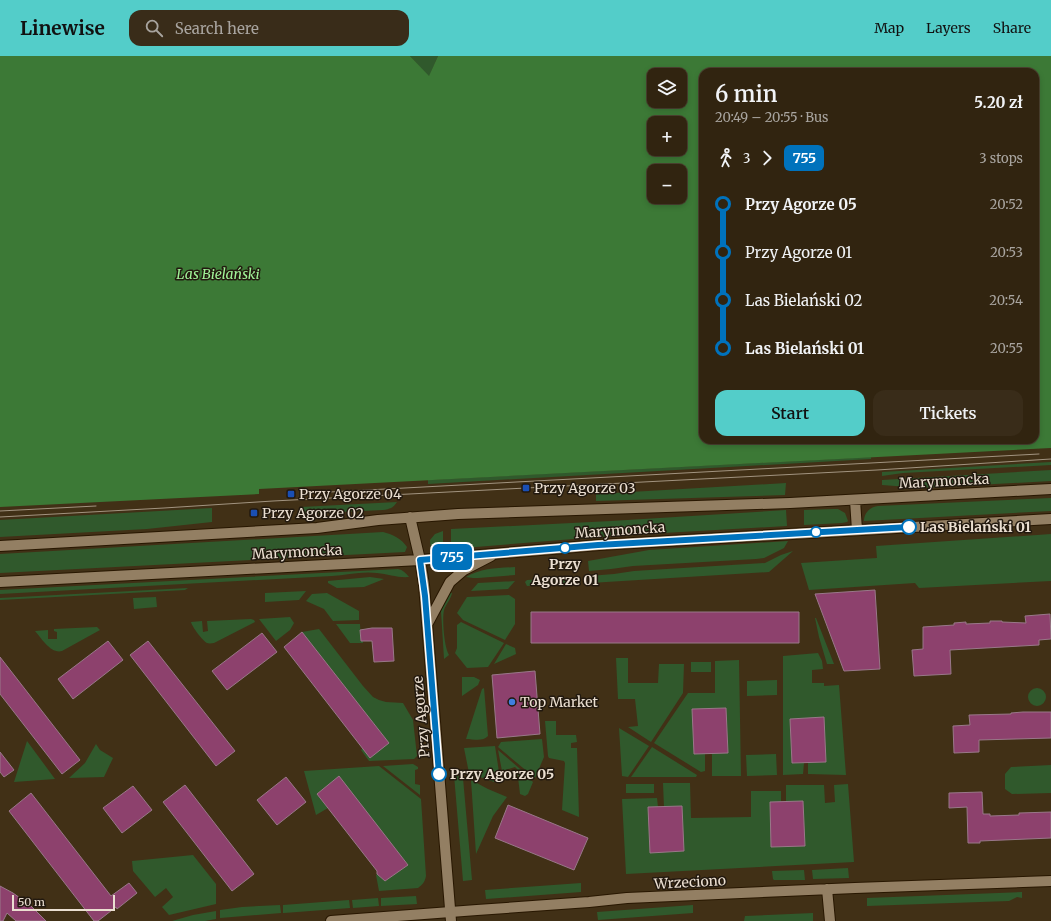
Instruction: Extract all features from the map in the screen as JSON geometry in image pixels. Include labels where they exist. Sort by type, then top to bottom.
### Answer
[{"type":"main road","name":"Marymoncka","points":[[0,546],[317,528],[378,520],[465,514],[790,503],[1051,489]]},
{"type":"main road","points":[[855,500],[857,530]]},
{"type":"main road","name":"Przy Agorze","points":[[410,517],[420,560],[428,623],[451,916]]},
{"type":"main road","name":"Marymoncka","points":[[0,582],[420,560],[598,545],[1051,519]]},
{"type":"main road","points":[[428,623],[450,582],[464,570],[495,554]]},
{"type":"main road","name":"Wrzeciono","points":[[331,921],[451,916],[627,898],[1051,881]]},
{"type":"main road","points":[[828,889],[830,921]]},
{"type":"green space","name":"Las Bielański","points":[[0,56],[410,56],[429,76],[438,56],[1051,56],[1051,448],[259,489],[259,494],[0,507]]},
{"type":"green space","points":[[410,56],[438,56],[429,77]]},
{"type":"green space","points":[[871,457],[871,459],[428,484],[428,480]]},
{"type":"green space","points":[[1051,462],[1051,465],[903,473],[882,476],[882,472]]},
{"type":"green space","points":[[1051,470],[1051,481],[921,488],[882,485],[882,480]]},
{"type":"green space","points":[[786,483],[785,495],[596,501],[596,494]]},
{"type":"green space","points":[[1051,498],[1051,511],[864,521],[865,515],[868,511],[878,506]]},
{"type":"green space","points":[[397,502],[391,508],[383,510],[301,514],[301,507]]},
{"type":"green space","points":[[212,508],[212,522],[147,529],[0,537],[0,520]]},
{"type":"green space","points":[[838,509],[845,513],[847,522],[804,525],[804,510]]},
{"type":"green space","points":[[786,510],[787,526],[611,536],[451,549],[451,529]]},
{"type":"green space","points":[[443,531],[443,550],[433,549],[430,540],[435,534]]},
{"type":"green space","points":[[383,532],[400,539],[407,547],[405,552],[0,573],[0,554]]},
{"type":"green space","points":[[1051,534],[1051,581],[919,588],[915,583],[809,590],[801,563],[877,558],[876,546]]},
{"type":"green space","points":[[788,541],[784,548],[764,558],[633,566],[589,571],[588,561],[649,550]]},
{"type":"green space","points":[[793,551],[769,572],[590,583],[589,576],[634,571],[765,563]]},
{"type":"green space","points":[[515,567],[515,575],[478,578],[466,577],[484,570]]},
{"type":"green space","points":[[398,569],[409,577],[366,572],[332,576],[0,594],[0,590]]},
{"type":"green space","points":[[370,577],[384,579],[364,587],[337,588],[328,583],[328,581]]},
{"type":"green space","points":[[580,577],[581,582],[527,586],[525,582],[527,580]]},
{"type":"green space","points":[[515,581],[508,589],[471,591],[478,583]]},
{"type":"green space","points":[[188,588],[185,590],[0,600],[0,598]]},
{"type":"green space","points":[[306,591],[299,600],[265,602],[265,593]]},
{"type":"green space","points":[[449,592],[452,593],[444,610],[443,620],[445,640],[449,655],[444,659],[441,611]]},
{"type":"green space","points":[[327,593],[359,611],[359,620],[333,621],[324,609],[306,601],[312,594]]},
{"type":"green space","points":[[509,595],[515,599],[515,624],[505,640],[463,620],[457,613],[467,597]]},
{"type":"green space","points":[[156,597],[157,607],[134,609],[133,598]]},
{"type":"green space","points":[[290,617],[294,623],[290,630],[276,641],[259,619]]},
{"type":"green space","points":[[816,618],[834,664],[827,664]]},
{"type":"green space","points":[[251,619],[255,622],[214,643],[205,642],[193,627],[191,622],[202,621],[203,632],[208,631],[207,621]]},
{"type":"green space","points":[[461,622],[504,643],[488,667],[467,668],[455,653],[457,648],[457,625]]},
{"type":"green space","points":[[336,624],[360,624],[361,641],[363,641],[363,643],[350,643]]},
{"type":"green space","points":[[97,627],[100,630],[62,651],[50,648],[35,631],[48,630],[48,639],[57,639],[57,632],[54,631],[54,629]]},
{"type":"green space","points":[[319,629],[373,697],[386,702],[403,703],[413,720],[417,756],[414,759],[369,761],[361,750],[363,748],[389,743],[302,632]]},
{"type":"green space","points":[[506,644],[515,648],[516,654],[494,664]]},
{"type":"green space","points":[[818,653],[822,661],[823,669],[812,670],[812,683],[824,683],[824,686],[839,685],[846,775],[808,774],[808,763],[826,762],[824,718],[790,719],[792,763],[804,763],[803,774],[783,775],[783,656]]},
{"type":"green space","points":[[616,658],[628,658],[628,683],[658,683],[659,664],[684,664],[683,693],[651,742],[628,727],[638,726],[635,699],[618,699]]},
{"type":"green space","points":[[739,660],[741,776],[712,776],[712,753],[728,752],[726,708],[692,709],[705,753],[705,771],[701,772],[654,743],[688,693],[715,693],[715,661]]},
{"type":"green space","points":[[691,662],[711,662],[711,672],[691,672]]},
{"type":"green space","points":[[462,677],[474,677],[480,680],[478,685],[462,696]]},
{"type":"green space","points":[[777,680],[777,695],[747,696],[747,681]]},
{"type":"green space","points":[[484,688],[488,736],[481,740],[466,739],[482,689]]},
{"type":"green space","points":[[1033,688],[1041,688],[1046,693],[1044,704],[1041,706],[1033,706],[1028,701],[1028,693]]},
{"type":"green space","points":[[545,721],[556,721],[556,735],[576,735],[577,742],[571,743],[571,748],[577,748],[579,817],[562,810],[565,763],[564,761],[549,758],[548,756]]},
{"type":"green space","points":[[619,728],[649,746],[628,777],[622,776]]},
{"type":"green space","points":[[542,739],[544,757],[535,778],[498,747],[501,742]]},
{"type":"green space","points":[[27,741],[55,779],[14,782]]},
{"type":"green space","points":[[96,744],[100,750],[113,758],[104,777],[69,778],[85,763]]},
{"type":"green space","points":[[495,746],[499,772],[494,782],[469,773],[464,748]]},
{"type":"green space","points":[[652,747],[697,775],[696,777],[631,777]]},
{"type":"green space","points":[[498,750],[533,782],[528,794],[525,796],[520,794],[517,769],[515,767],[502,771]]},
{"type":"green space","points":[[776,754],[777,775],[747,776],[746,755]]},
{"type":"green space","points":[[413,764],[418,767],[418,769],[415,770],[415,784],[420,785],[420,795],[383,766]]},
{"type":"green space","points":[[1051,765],[1051,793],[1012,794],[1005,789],[1005,774],[1011,767]]},
{"type":"green space","points":[[379,766],[421,799],[426,876],[423,883],[418,888],[379,891],[377,874],[385,881],[408,865],[339,777],[317,794],[328,808],[316,815],[304,771]]},
{"type":"green space","points":[[454,775],[463,778],[472,880],[463,881]]},
{"type":"green space","points":[[471,780],[507,797],[493,816],[476,854]]},
{"type":"green space","points":[[663,783],[690,783],[691,818],[751,817],[751,791],[781,791],[781,802],[770,802],[772,847],[805,846],[803,801],[786,802],[786,785],[824,785],[825,803],[835,802],[834,785],[848,784],[854,862],[626,874],[622,799],[657,798],[658,807],[648,807],[650,852],[684,851],[682,806],[664,807]]},
{"type":"green space","points":[[626,784],[654,784],[654,793],[626,793]]},
{"type":"green space","points":[[193,855],[216,884],[216,904],[169,915],[162,907],[173,897],[166,888],[155,897],[133,871],[132,861]]},
{"type":"green space","points":[[848,868],[849,878],[813,879],[812,870]]},
{"type":"green space","points":[[804,870],[805,880],[773,879],[772,871]]},
{"type":"green space","points":[[581,883],[581,892],[486,899],[485,890]]},
{"type":"green space","points":[[1022,892],[1022,898],[1017,897],[1009,901],[867,906],[867,898]]},
{"type":"green space","points":[[416,896],[417,904],[381,906],[381,898]]},
{"type":"green space","points":[[378,898],[379,906],[353,908],[352,900]]},
{"type":"green space","points":[[349,900],[350,908],[283,913],[283,905]]},
{"type":"green space","points":[[280,905],[281,913],[220,918],[220,910]]},
{"type":"green space","points":[[693,905],[693,913],[598,920],[597,912]]},
{"type":"green space","points":[[216,911],[216,919],[205,921],[172,921],[193,915]]},
{"type":"green space","points":[[813,913],[813,921],[744,921],[745,916]]},
{"type":"building","points":[[875,590],[880,669],[844,671],[815,594]]},
{"type":"building","points":[[531,612],[799,612],[799,643],[531,643]]},
{"type":"building","points":[[1050,614],[1051,639],[1039,640],[1039,645],[950,650],[951,674],[914,676],[912,650],[923,649],[923,627],[954,625],[954,623],[966,622],[966,624],[990,623],[990,621],[1026,623],[1025,616]]},
{"type":"building","points":[[372,628],[392,628],[394,661],[374,662],[372,641],[361,641],[360,630]]},
{"type":"building","points":[[302,632],[389,743],[370,758],[284,647]]},
{"type":"building","points":[[262,633],[277,652],[227,690],[212,671]]},
{"type":"building","points":[[108,641],[123,660],[73,699],[58,679]]},
{"type":"building","points":[[148,641],[235,751],[216,766],[130,655]]},
{"type":"building","points":[[0,657],[80,760],[62,774],[0,694]]},
{"type":"building","points":[[535,671],[540,734],[497,738],[492,675]]},
{"type":"building","points":[[726,708],[728,753],[694,754],[692,709]]},
{"type":"building","points":[[1023,712],[1051,712],[1051,738],[979,740],[979,752],[954,753],[953,726],[970,725],[969,715],[1011,714]]},
{"type":"building","points":[[824,717],[826,762],[792,763],[790,719]]},
{"type":"building","points":[[0,752],[14,770],[4,777],[0,772]]},
{"type":"building","points":[[339,776],[408,865],[385,881],[377,874],[377,871],[317,794]]},
{"type":"building","points":[[286,777],[306,802],[277,825],[257,800]]},
{"type":"building","points":[[185,785],[254,874],[232,891],[163,802]]},
{"type":"building","points":[[133,786],[152,810],[122,833],[103,808]]},
{"type":"building","points":[[982,792],[983,814],[990,814],[990,816],[1051,812],[1051,838],[980,841],[980,843],[968,843],[967,807],[949,808],[949,793]]},
{"type":"building","points":[[31,793],[111,896],[129,883],[137,893],[117,909],[116,907],[98,921],[94,921],[9,811]]},
{"type":"building","points":[[803,801],[805,846],[771,847],[770,802]]},
{"type":"building","points":[[508,805],[588,838],[574,870],[495,838]]},
{"type":"building","points":[[682,806],[684,851],[650,853],[648,807]]},
{"type":"building","points":[[0,886],[30,905],[46,921],[16,921],[7,913],[3,921],[0,921]]},
{"type":"tram line","points":[[330,492],[1039,454]]},
{"type":"tram line","points":[[0,517],[273,501],[877,470],[1051,459]]},
{"type":"tram line","points":[[0,511],[96,506]]},
{"type":"bus line","name":"755","points":[[439,774],[425,596],[420,560],[598,545],[909,527]]},
{"type":"place","name":"Przy Agorze 03","points":[[526,488]]},
{"type":"place","name":"Przy Agorze 04","points":[[291,494]]},
{"type":"place","name":"Przy Agorze 02","points":[[254,513]]},
{"type":"place","name":"Las Bielański 01","points":[[909,527]]},
{"type":"place","name":"Przy Agorze 01","points":[[565,548]]},
{"type":"place","name":"Top Market","points":[[512,702]]},
{"type":"place","name":"Przy Agorze 05","points":[[439,774]]}]
